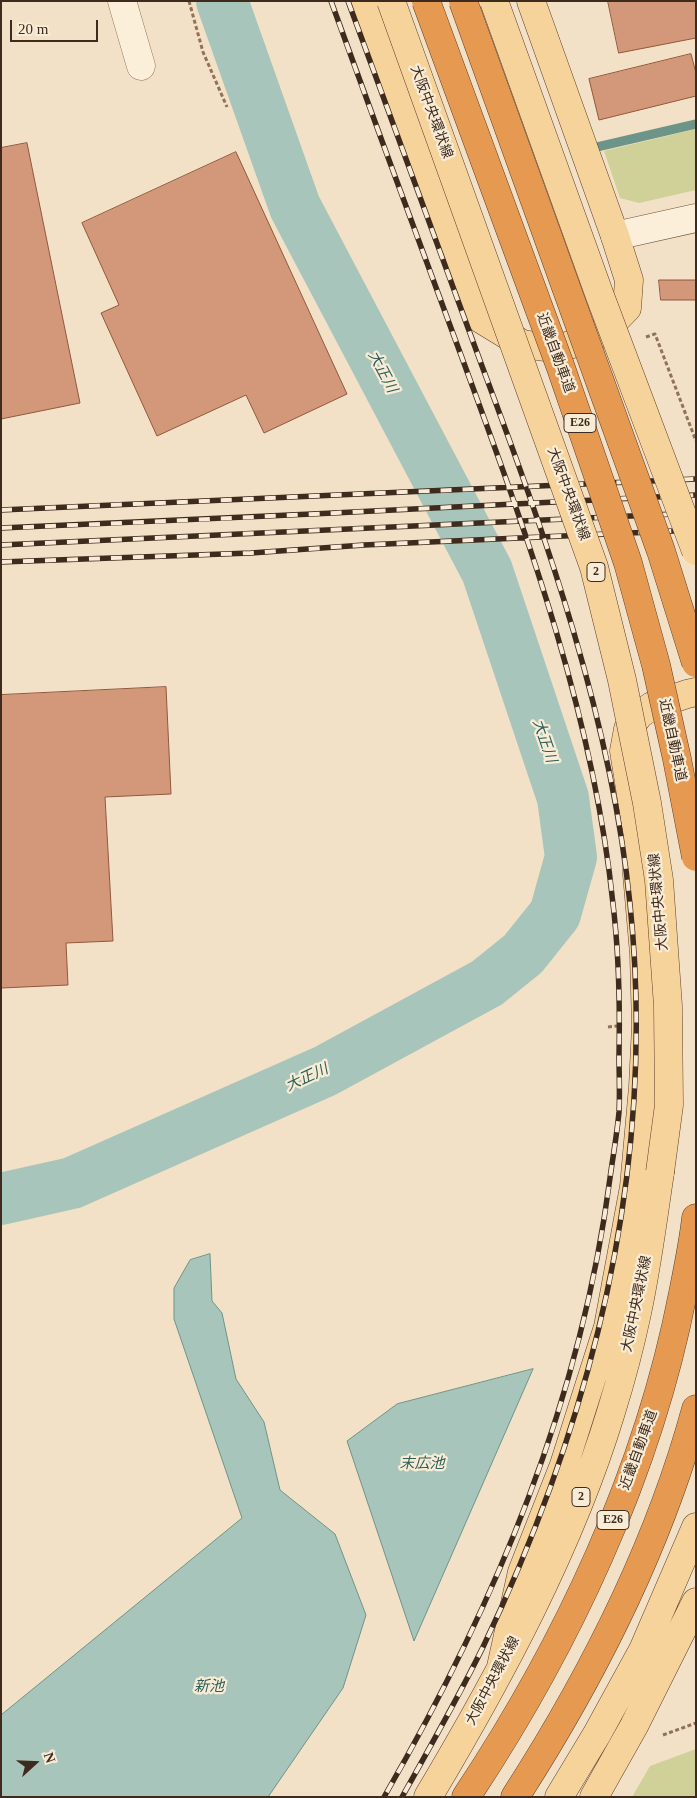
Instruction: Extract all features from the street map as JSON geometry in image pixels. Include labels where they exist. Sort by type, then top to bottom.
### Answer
[{"type":"highway","name":"近畿自動車道","points":[[426,1],[557,359],[628,563],[656,665],[678,759],[696,857]]},
{"type":"highway","name":"E26","points":[[463,1],[661,551],[696,663]]},
{"type":"highway","name":"近畿自動車道","points":[[466,1797],[490,1760],[541,1672],[588,1582],[623,1494],[653,1412],[676,1330],[696,1218]]},
{"type":"highway","points":[[514,1797],[575,1695],[623,1604],[660,1516],[696,1408]]},
{"type":"main road","points":[[363,1],[481,318],[522,344],[558,349],[604,332],[627,308],[629,280],[531,1]]},
{"type":"main road","name":"大阪中央環状線","points":[[391,1],[594,568],[622,680],[647,803],[658,880],[668,1006],[669,1105],[660,1172],[637,1314],[611,1412],[581,1497],[545,1579],[501,1667],[428,1797]]},
{"type":"main road","points":[[494,1],[600,296],[696,551]]},
{"type":"main road","points":[[501,1667],[522,1572],[564,1465],[608,1327],[634,1188],[643,1087],[646,1026],[644,954],[637,874],[638,838],[624,751],[628,729],[640,714],[652,706],[696,692]]},
{"type":"main road","points":[[559,1797],[597,1734],[643,1650],[696,1527]]},
{"type":"main road","points":[[594,1797],[634,1726],[696,1602]]},
{"type":"street","points":[[122,1],[141,66]]},
{"type":"street","points":[[615,236],[696,218]]},
{"type":"path","points":[[189,1],[203,52],[227,107]]},
{"type":"path","points":[[658,1737],[696,1723]]},
{"type":"green space","points":[[696,129],[696,190],[639,203],[620,198],[604,151]]},
{"type":"green space","points":[[696,1749],[696,1797],[632,1797],[650,1766]]},
{"type":"water","name":"新池","points":[[210,1254],[212,1301],[222,1313],[236,1379],[264,1422],[280,1490],[335,1534],[366,1615],[343,1688],[268,1797],[1,1797],[1,1715],[242,1518],[174,1319],[174,1288],[190,1260]]},
{"type":"water","name":"末広池","points":[[533,1369],[414,1641],[347,1441],[397,1404]]},
{"type":"building","points":[[608,1],[696,1],[696,38],[619,53]]},
{"type":"building","points":[[691,54],[696,73],[696,96],[599,120],[589,79]]},
{"type":"building","points":[[27,143],[80,403],[1,419],[1,148]]},
{"type":"building","points":[[236,152],[347,394],[264,433],[246,395],[157,436],[101,313],[119,305],[82,223]]},
{"type":"building","points":[[659,280],[696,280],[696,300],[661,300]]},
{"type":"building","points":[[166,687],[171,794],[105,797],[113,941],[66,943],[68,985],[1,988],[1,695]]},
{"type":"waterway","name":"大正川","points":[[1,1199],[72,1183],[325,1071],[487,983],[523,954],[555,914],[571,857],[563,798],[487,571],[295,207],[222,1]]},
{"type":"waterway","points":[[597,147],[696,124]]},
{"type":"railway","points":[[331,1],[489,431],[556,630],[591,766],[604,835],[617,942],[619,980],[619,1112],[597,1261],[578,1342],[555,1421],[528,1498],[497,1575],[425,1724],[384,1797]]},
{"type":"railway","points":[[348,1],[530,497],[573,630],[608,766],[621,835],[630,904],[636,1001],[634,1096],[625,1191],[609,1285],[586,1377],[557,1469],[523,1559],[483,1647],[402,1797]]},
{"type":"railway","points":[[1,510],[696,479]]},
{"type":"railway","points":[[1,528],[696,495]]},
{"type":"railway","points":[[1,545],[696,513]]},
{"type":"railway","points":[[1,562],[251,553],[364,545],[696,530]]}]
